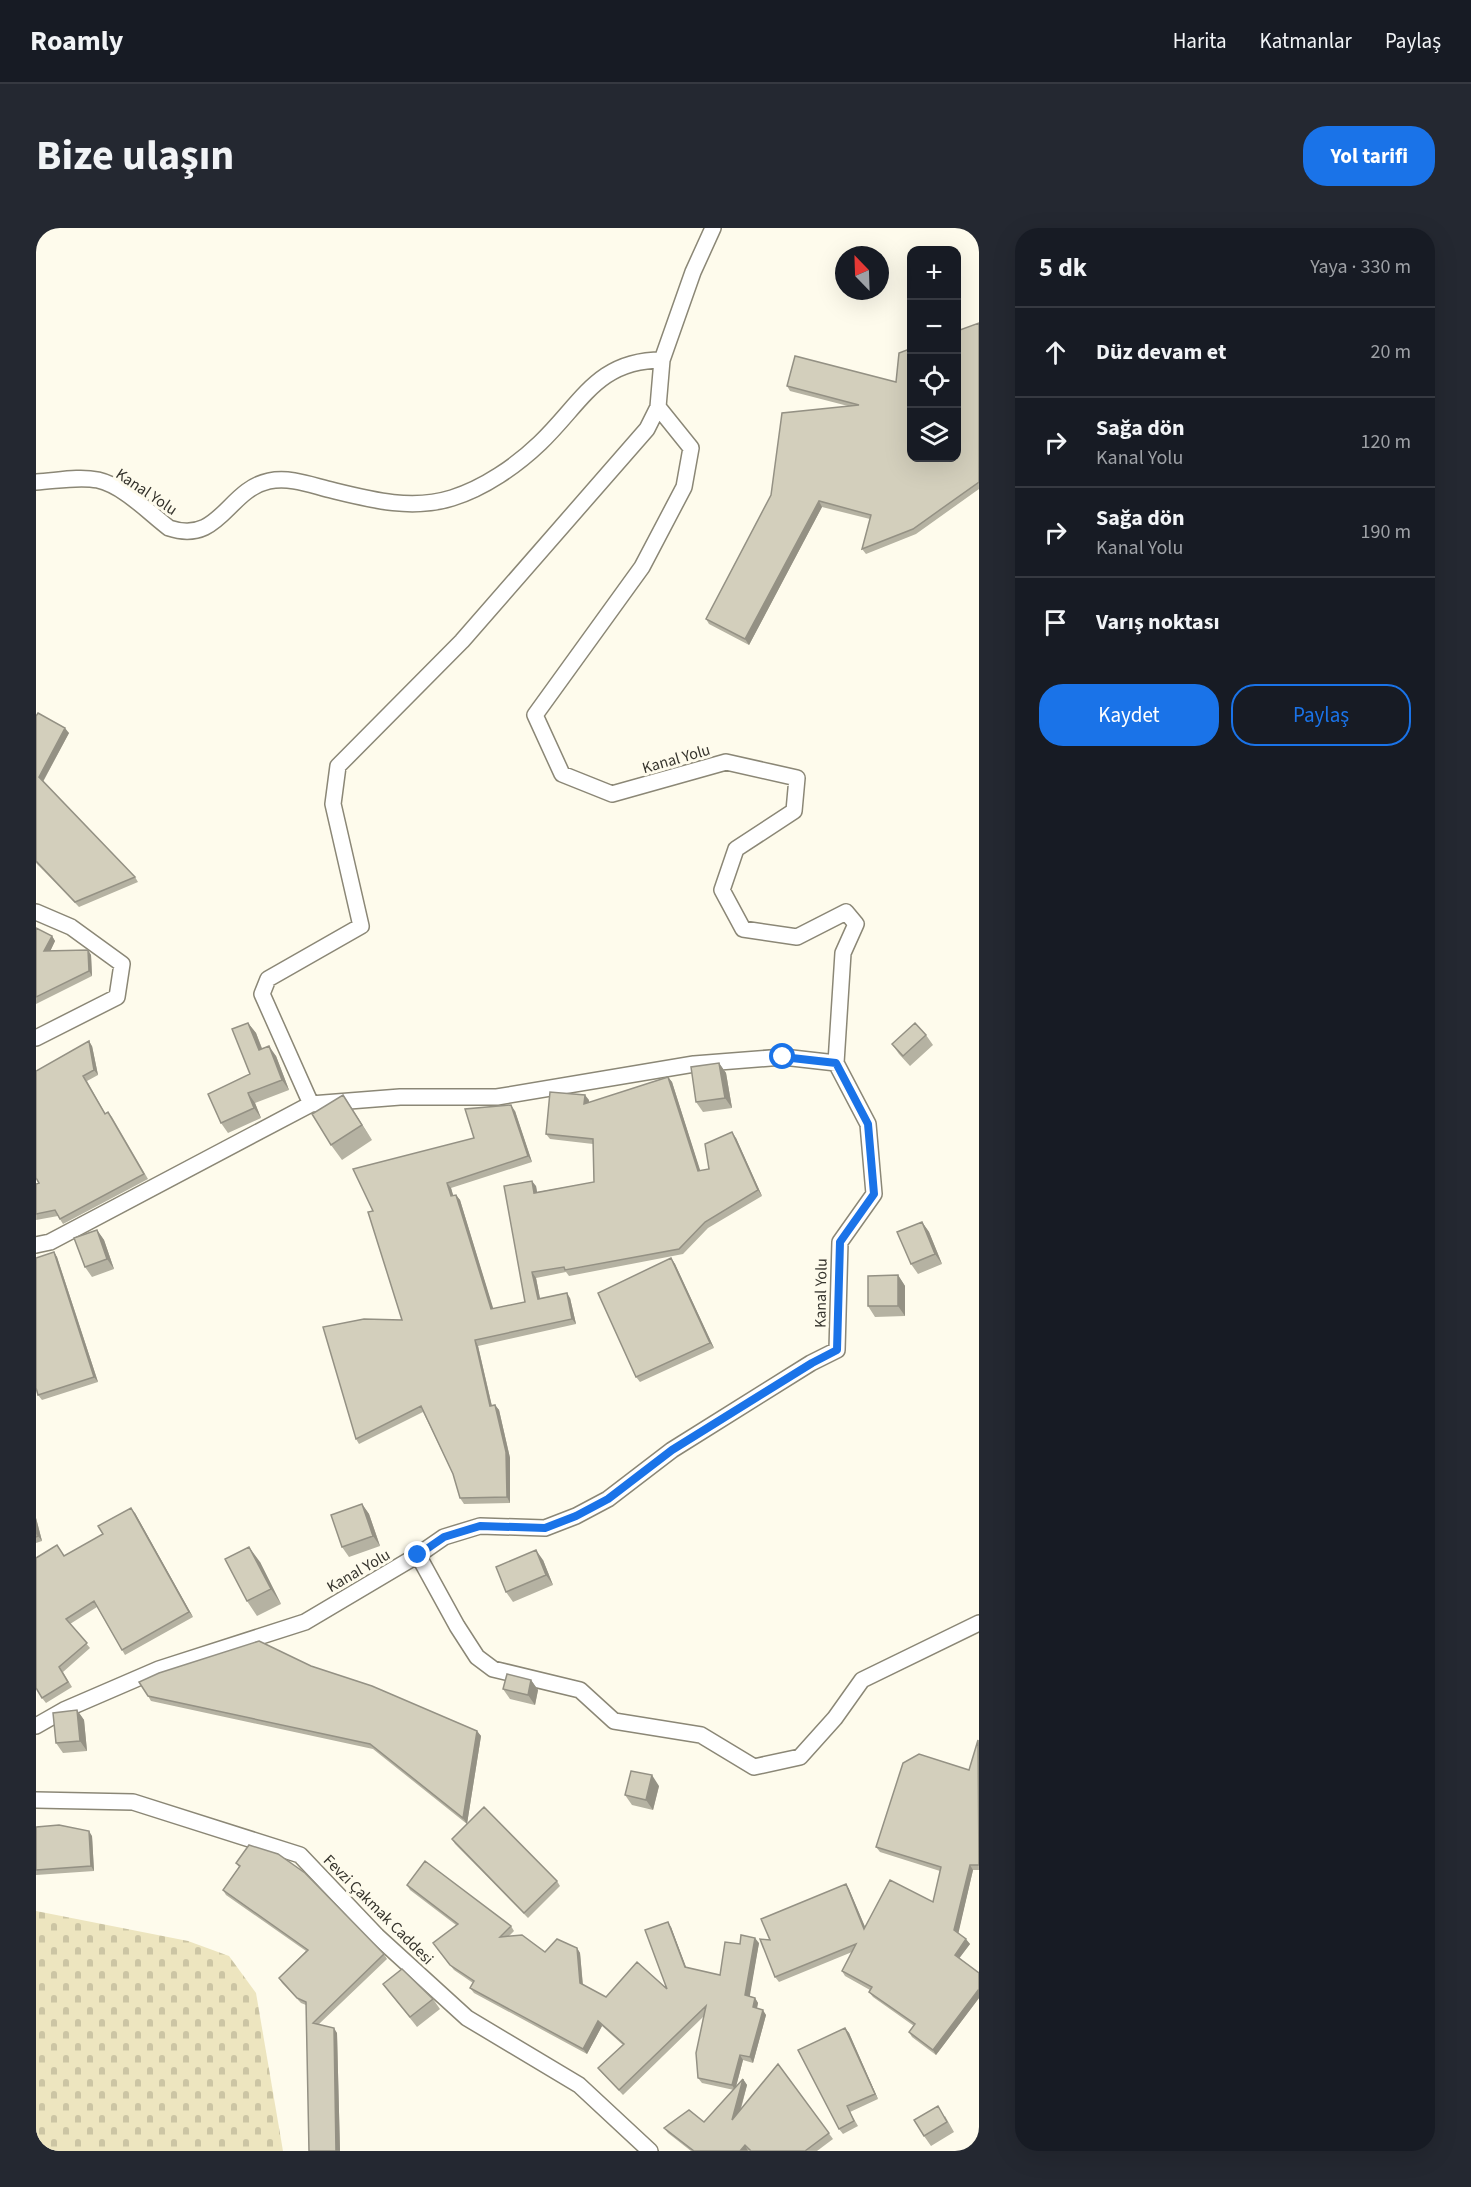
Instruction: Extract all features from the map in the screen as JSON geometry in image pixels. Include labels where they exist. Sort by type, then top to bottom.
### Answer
[{"type":"street","points":[[311,1104],[262,994],[268,979],[361,926],[333,804],[338,766],[462,641],[647,429],[658,407],[663,360],[693,272],[713,228]]},
{"type":"street","name":"Kanal Yolu","points":[[36,482],[84,479],[112,485],[169,528],[189,532],[203,529],[215,522],[245,491],[269,481],[294,480],[389,503],[430,503],[452,498],[473,489],[519,461],[539,444],[592,385],[604,376],[631,363],[643,360],[663,360]]},
{"type":"street","name":"Kanal Yolu","points":[[36,1726],[64,1710],[159,1669],[304,1622],[418,1555],[444,1537],[480,1526],[545,1528],[576,1516],[608,1499],[672,1450],[812,1363],[837,1350],[840,1242],[874,1194],[868,1124],[836,1063],[843,953],[856,924],[846,912],[797,937],[743,929],[722,890],[736,849],[794,812],[797,778],[726,762],[612,794],[562,774],[535,715],[642,567],[684,487],[691,448],[658,407]]},
{"type":"street","points":[[36,912],[71,927],[122,964],[117,997],[36,1038]]},
{"type":"street","points":[[36,1245],[50,1242],[311,1104],[400,1097],[497,1096],[694,1064],[783,1057],[836,1063]]},
{"type":"street","points":[[418,1555],[477,1657],[493,1669],[580,1690],[614,1721],[701,1735],[754,1767],[800,1757],[835,1718],[862,1680],[979,1623]]},
{"type":"street","name":"Fevzi Çakmak Caddesi","points":[[36,1800],[133,1802],[300,1855],[376,1936],[466,2018],[579,2085],[650,2151]]},
{"type":"green space","points":[[36,1911],[188,1941],[229,1956],[256,1993],[283,2151],[36,2151]]},
{"type":"building","points":[[979,323],[979,482],[913,529],[862,549],[871,515],[819,501],[745,639],[706,619],[771,495],[782,413],[859,405],[787,386],[795,356],[896,382],[899,353],[907,350],[907,462],[961,462],[961,330]]},
{"type":"building","points":[[38,713],[65,728],[39,777],[135,877],[75,902],[36,861],[36,716]]},
{"type":"building","points":[[36,928],[52,936],[44,951],[88,950],[89,971],[36,997]]},
{"type":"building","points":[[248,1023],[259,1050],[269,1046],[282,1080],[248,1093],[254,1108],[221,1123],[208,1094],[250,1074],[232,1029]]},
{"type":"building","points":[[915,1023],[926,1035],[903,1056],[892,1044]]},
{"type":"building","points":[[89,1041],[94,1070],[83,1076],[105,1114],[108,1112],[144,1174],[60,1219],[55,1210],[36,1214],[36,1184],[39,1183],[36,1178],[36,1071]]},
{"type":"building","points":[[719,1063],[725,1098],[696,1102],[691,1067]]},
{"type":"building","points":[[668,1077],[698,1171],[709,1169],[705,1144],[732,1132],[758,1190],[705,1222],[679,1249],[565,1270],[564,1267],[532,1272],[538,1299],[567,1293],[572,1319],[475,1340],[490,1406],[495,1405],[506,1452],[507,1497],[460,1498],[453,1474],[421,1406],[356,1439],[323,1327],[364,1319],[402,1320],[368,1212],[373,1211],[353,1169],[474,1138],[465,1109],[511,1105],[528,1156],[447,1183],[451,1196],[456,1195],[491,1309],[525,1302],[504,1186],[532,1181],[534,1193],[594,1182],[593,1139],[546,1134],[550,1092],[585,1095],[584,1104]]},
{"type":"building","points":[[343,1095],[362,1125],[331,1145],[312,1114]]},
{"type":"building","points":[[922,1222],[935,1254],[911,1264],[897,1232]]},
{"type":"building","points":[[97,1230],[107,1259],[85,1267],[74,1238]]},
{"type":"building","points":[[54,1252],[94,1377],[38,1395],[36,1388],[36,1258]]},
{"type":"building","points":[[671,1258],[710,1343],[636,1377],[598,1293]]},
{"type":"building","points":[[898,1275],[898,1306],[868,1306],[868,1276]]},
{"type":"building","points":[[362,1504],[373,1536],[342,1547],[331,1515]]},
{"type":"building","points":[[131,1508],[189,1612],[122,1650],[94,1601],[66,1619],[87,1643],[59,1667],[68,1682],[42,1698],[36,1688],[36,1558],[57,1545],[64,1556],[103,1534],[98,1526]]},
{"type":"building","points":[[249,1547],[271,1589],[247,1601],[225,1559]]},
{"type":"building","points":[[536,1550],[546,1575],[506,1592],[496,1567]]},
{"type":"building","points":[[259,1641],[311,1666],[372,1686],[477,1731],[463,1818],[370,1744],[148,1696],[139,1682],[159,1673]]},
{"type":"building","points":[[507,1674],[531,1680],[528,1695],[503,1689]]},
{"type":"building","points":[[77,1710],[80,1741],[56,1743],[53,1713]]},
{"type":"building","points":[[978,1740],[979,1865],[970,1865],[954,1930],[966,1939],[955,1955],[979,1973],[979,1989],[933,2050],[909,2032],[915,2024],[869,1992],[872,1987],[842,1971],[856,1944],[775,1977],[760,1939],[770,1940],[761,1919],[846,1884],[864,1929],[890,1880],[933,1902],[941,1867],[876,1847],[903,1763],[919,1754],[969,1770]]},
{"type":"building","points":[[631,1771],[652,1775],[646,1800],[625,1795]]},
{"type":"building","points":[[484,1807],[557,1881],[524,1913],[452,1839]]},
{"type":"building","points":[[59,1825],[89,1831],[91,1866],[36,1870],[36,1827]]},
{"type":"building","points":[[249,1845],[278,1854],[305,1873],[384,1954],[313,2023],[334,2028],[336,2151],[309,2151],[306,2002],[297,1998],[279,1978],[308,1950],[223,1890],[240,1866],[236,1863]]},
{"type":"building","points":[[425,1861],[511,1926],[500,1937],[522,1935],[545,1952],[557,1939],[577,1948],[580,1983],[606,1997],[637,1962],[667,1989],[645,1930],[668,1922],[685,1967],[720,1975],[725,1942],[740,1944],[741,1935],[755,1938],[745,1995],[755,1998],[753,2007],[763,2010],[750,2057],[740,2055],[732,2085],[698,2078],[696,2053],[706,2006],[619,2090],[598,2068],[624,2044],[598,2021],[583,2049],[470,1988],[474,1981],[450,1965],[433,1943],[458,1924],[407,1885]]},
{"type":"building","points":[[402,1969],[433,1999],[410,2017],[383,1984]]},
{"type":"building","points":[[845,2028],[875,2094],[847,2106],[854,2121],[839,2129],[798,2050]]},
{"type":"building","points":[[778,2064],[829,2133],[805,2151],[751,2151],[745,2145],[740,2151],[694,2151],[664,2128],[689,2110],[704,2122],[743,2079],[732,2120]]},
{"type":"building","points":[[938,2106],[947,2122],[924,2136],[914,2120]]},
{"type":"route","points":[[418,1555],[444,1537],[480,1526],[545,1528],[576,1516],[608,1499],[672,1450],[812,1363],[837,1350],[840,1242],[874,1194],[868,1124],[836,1063],[783,1057]]}]
